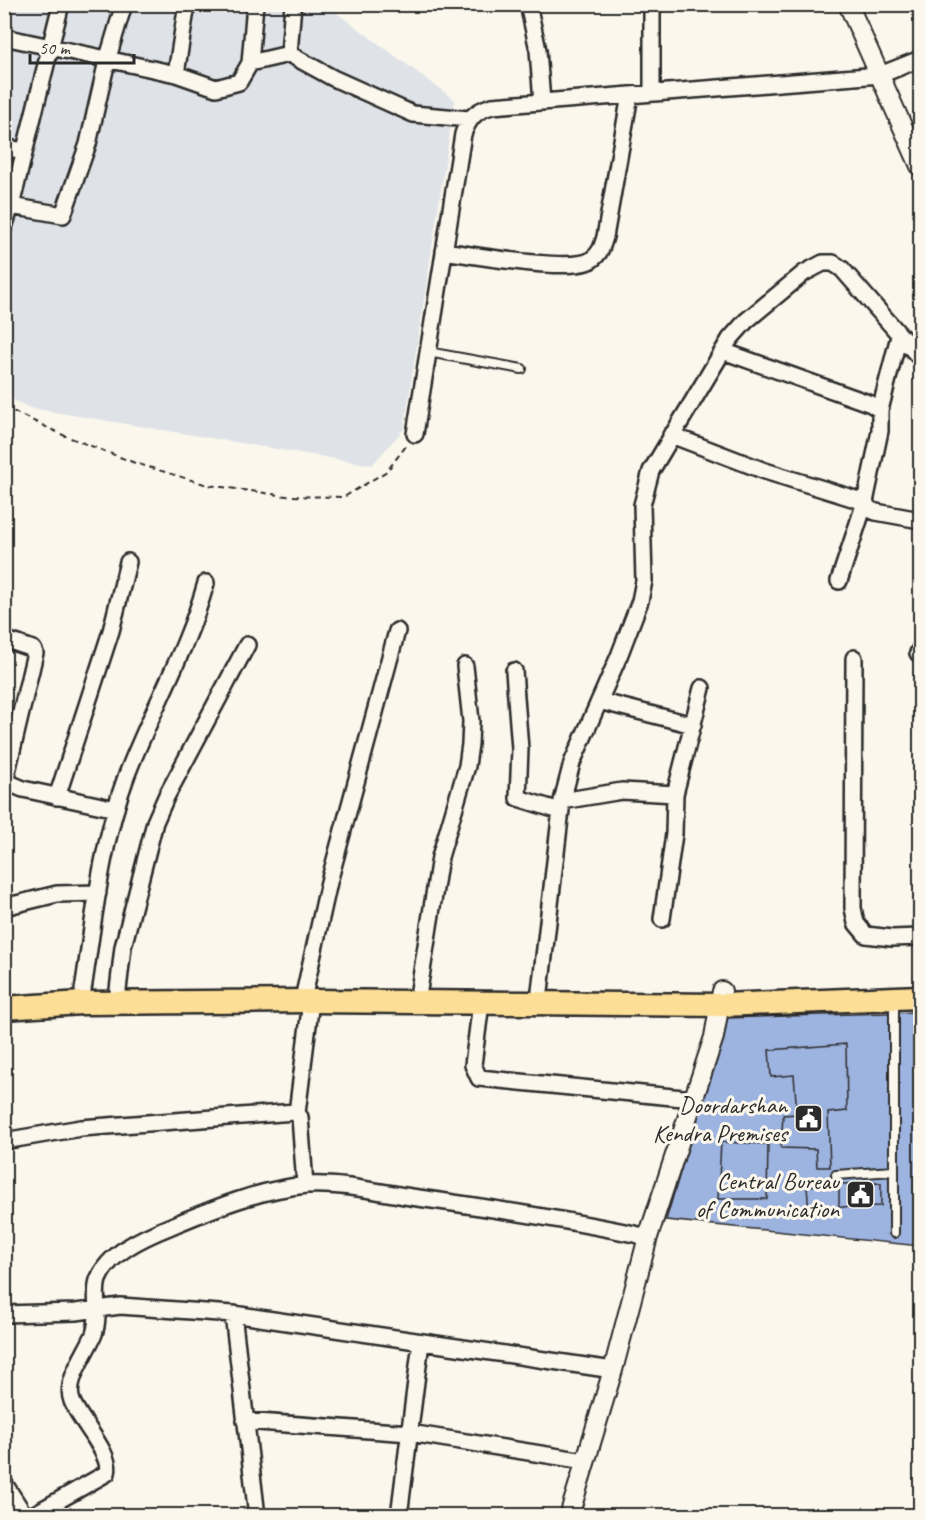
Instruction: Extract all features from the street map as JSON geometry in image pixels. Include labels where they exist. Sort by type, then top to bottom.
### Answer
[{"type":"main road","points":[[4,1008],[419,990],[540,991],[722,998],[921,986]]},
{"type":"main road","points":[[4,995],[118,990],[308,995],[481,1003],[921,997]]},
{"type":"street","points":[[4,227],[61,4]]},
{"type":"street","points":[[11,206],[63,215],[88,144],[107,61],[124,4]]},
{"type":"street","points":[[176,74],[179,38],[187,4]]},
{"type":"street","points":[[4,37],[107,61],[176,74],[216,88],[239,82],[250,63],[255,4]]},
{"type":"street","points":[[289,54],[293,4]]},
{"type":"street","points":[[528,4],[538,50],[542,102]]},
{"type":"street","points":[[652,4],[652,93]]},
{"type":"street","points":[[848,4],[880,75],[916,142],[921,166]]},
{"type":"street","points":[[250,63],[289,54],[333,78],[413,114],[469,119]]},
{"type":"street","points":[[415,434],[463,134],[469,119],[481,109],[492,106],[880,75],[921,59]]},
{"type":"street","points":[[444,251],[552,265],[590,261],[601,251],[605,237],[630,95]]},
{"type":"street","points":[[4,147],[23,151]]},
{"type":"street","points":[[540,991],[561,806],[572,763],[640,601],[644,581],[644,493],[651,471],[671,435],[723,351],[746,321],[804,273],[823,263],[833,263],[842,269],[899,336],[921,358]]},
{"type":"street","points":[[839,581],[865,502],[880,430],[880,410],[899,336]]},
{"type":"street","points":[[723,351],[880,410]]},
{"type":"street","points":[[671,435],[765,471],[865,502],[869,509],[876,512],[921,520]]},
{"type":"street","points":[[57,797],[111,631],[128,562]]},
{"type":"street","points":[[83,990],[98,893],[116,809],[137,751],[195,623],[206,583]]},
{"type":"street","points":[[305,1185],[300,1117],[297,1113],[308,995],[329,882],[397,631]]},
{"type":"street","points":[[4,639],[33,649],[35,653],[7,772],[9,783],[23,789],[116,809]]},
{"type":"street","points":[[118,990],[123,946],[155,822],[247,645]]},
{"type":"street","points":[[854,658],[853,908],[856,924],[866,935],[921,938]]},
{"type":"street","points":[[419,990],[440,857],[467,766],[471,721],[465,666]]},
{"type":"street","points":[[514,671],[520,749],[518,798],[561,806],[622,791],[675,794]]},
{"type":"street","points":[[662,919],[674,834],[675,794],[702,688]]},
{"type":"street","points":[[599,701],[693,726]]},
{"type":"street","points":[[4,907],[57,894],[98,893]]},
{"type":"street","points":[[569,1515],[613,1370],[648,1238],[693,1099],[722,998]]},
{"type":"street","points":[[481,1003],[473,1065],[479,1078],[693,1099]]},
{"type":"street","points":[[4,1141],[81,1128],[297,1113]]},
{"type":"street","points":[[31,1515],[106,1475],[108,1470],[103,1454],[72,1402],[71,1394],[73,1381],[94,1335],[99,1308],[96,1290],[101,1274],[120,1254],[141,1238],[210,1209],[305,1185],[332,1186],[535,1214],[648,1238]]},
{"type":"street","points":[[4,1314],[147,1306],[233,1314],[613,1370]]},
{"type":"street","points":[[233,1314],[257,1515]]},
{"type":"street","points":[[399,1515],[421,1342]]},
{"type":"street","points":[[245,1422],[410,1433],[585,1461]]},
{"type":"street","points":[[4,1483],[25,1515]]},
{"type":"lane","points":[[428,352],[522,369]]},
{"type":"lane","points":[[894,997],[894,1233]]},
{"type":"lane","points":[[836,1175],[893,1171]]},
{"type":"path","points":[[4,407],[63,435],[135,463],[208,485],[285,496],[344,497],[387,471],[415,434]]},
{"type":"shaded area","points":[[4,5],[326,5],[455,100],[404,429],[372,465],[30,408],[5,396]]},
{"type":"building","name":"Doordarshan Kendra Premises","points":[[920,1012],[920,1246],[666,1220],[726,1018]]},
{"type":"building","points":[[846,1044],[847,1111],[828,1113],[830,1167],[817,1167],[816,1149],[781,1148],[783,1115],[797,1114],[794,1075],[771,1077],[769,1050]]},
{"type":"building","points":[[721,1142],[768,1144],[767,1199],[718,1199]]},
{"type":"building","name":"Central Bureau of Communication","points":[[881,1183],[881,1206],[839,1207],[839,1184]]},
{"type":"building","points":[[839,1184],[839,1212],[809,1214],[807,1186]]},
{"type":"place","name":"Doordarshan Kendra Premises","points":[[808,1119]]},
{"type":"place","name":"Central Bureau of Communication","points":[[860,1195]]}]
